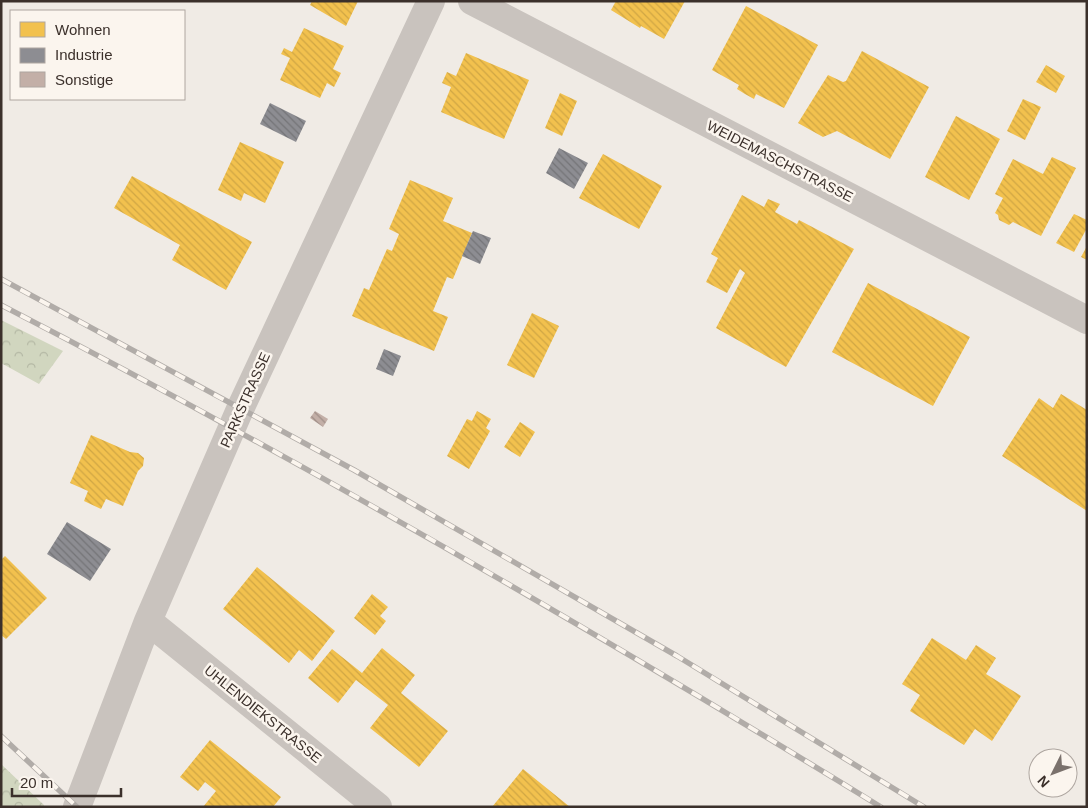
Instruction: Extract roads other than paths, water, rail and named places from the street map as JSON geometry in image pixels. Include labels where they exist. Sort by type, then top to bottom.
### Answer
[{"type":"street","name":"PARKSTRASSE","points":[[76,807],[148,621],[241,407],[431,1]]},
{"type":"street","name":"WEIDEMASCHSTRASSE","points":[[472,1],[1087,320]]},
{"type":"street","name":"UHLENDIEKSTRASSE","points":[[148,621],[378,807]]},
{"type":"railway","points":[[1,279],[354,470],[677,656],[924,807]]},
{"type":"railway","points":[[1,305],[225,424],[446,548],[555,611],[881,807]]},
{"type":"railway","points":[[1,736],[77,807]]}]
